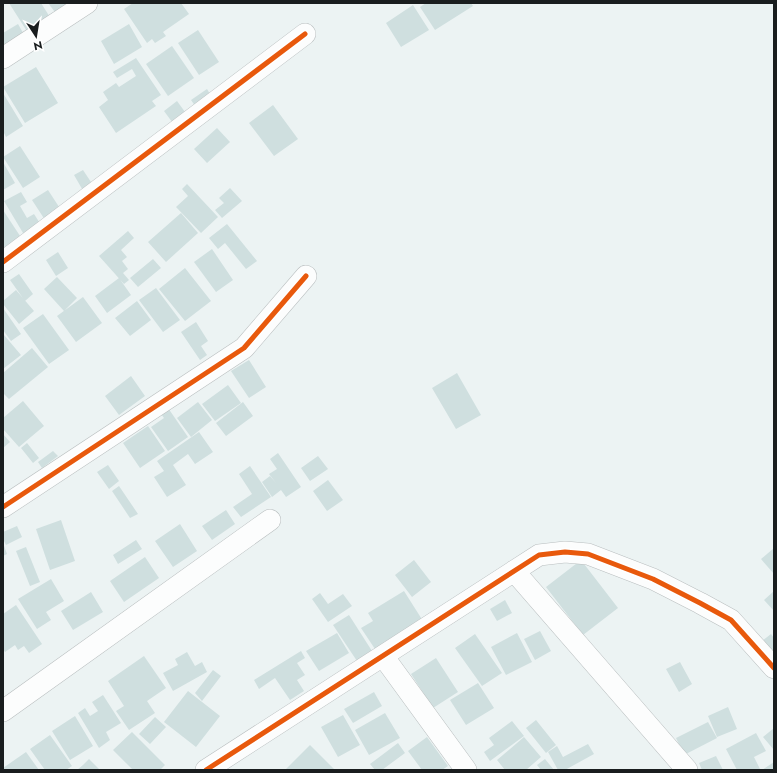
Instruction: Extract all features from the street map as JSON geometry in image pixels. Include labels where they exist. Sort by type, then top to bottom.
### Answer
[{"type":"street","points":[[3,58],[87,3]]},
{"type":"street","points":[[3,262],[305,34]]},
{"type":"street","points":[[3,507],[244,348],[306,276]]},
{"type":"street","points":[[3,711],[270,520]]},
{"type":"street","points":[[206,770],[539,556],[564,552],[588,554],[653,579],[731,620],[774,668]]},
{"type":"street","points":[[514,571],[687,770]]},
{"type":"street","points":[[383,656],[466,770]]},
{"type":"building","points":[[9,3],[41,3],[53,22],[30,36]]},
{"type":"building","points":[[48,3],[76,3],[58,16]]},
{"type":"building","points":[[133,3],[181,3],[189,14],[163,32],[166,36],[155,43],[152,39],[147,43],[124,9]]},
{"type":"building","points":[[426,3],[471,3],[473,6],[435,30],[420,7]]},
{"type":"building","points":[[413,5],[429,30],[401,47],[386,23]]},
{"type":"building","points":[[18,24],[26,38],[3,53],[3,33]]},
{"type":"building","points":[[129,24],[142,47],[114,64],[101,41]]},
{"type":"building","points":[[198,30],[219,62],[199,75],[178,43]]},
{"type":"building","points":[[172,46],[194,78],[168,96],[146,64]]},
{"type":"building","points":[[136,58],[161,95],[152,101],[156,106],[116,133],[99,107],[108,100],[103,92],[116,83],[119,87],[136,76],[132,69],[117,78],[113,72]]},
{"type":"building","points":[[36,67],[58,103],[25,123],[3,87]]},
{"type":"building","points":[[207,89],[213,99],[198,110],[191,100]]},
{"type":"building","points":[[3,93],[23,126],[6,137],[3,131]]},
{"type":"building","points":[[177,101],[188,116],[175,126],[164,111]]},
{"type":"building","points":[[273,105],[298,139],[274,156],[249,123]]},
{"type":"building","points":[[217,128],[230,142],[207,163],[194,149]]},
{"type":"building","points":[[20,146],[40,177],[23,188],[3,157]]},
{"type":"building","points":[[3,162],[15,183],[3,190]]},
{"type":"building","points":[[83,170],[95,188],[85,194],[74,175]]},
{"type":"building","points":[[187,184],[218,217],[201,233],[176,207],[188,196],[182,189]]},
{"type":"building","points":[[230,188],[242,201],[222,218],[215,210],[224,203],[219,198]]},
{"type":"building","points":[[48,190],[63,213],[47,223],[32,200]]},
{"type":"building","points":[[21,192],[27,202],[20,206],[27,218],[34,214],[43,228],[26,238],[4,201]]},
{"type":"building","points":[[3,210],[24,242],[7,253],[3,248]]},
{"type":"building","points":[[181,213],[198,233],[166,262],[148,242]]},
{"type":"building","points":[[227,224],[257,261],[246,269],[225,243],[218,249],[209,238]]},
{"type":"building","points":[[128,231],[134,238],[121,250],[127,257],[122,261],[128,269],[123,273],[129,280],[124,284],[99,256]]},
{"type":"building","points":[[212,249],[233,280],[216,292],[194,262]]},
{"type":"building","points":[[58,252],[68,268],[56,276],[46,260]]},
{"type":"building","points":[[153,259],[161,268],[138,287],[130,278]]},
{"type":"building","points":[[185,268],[211,301],[185,321],[159,289]]},
{"type":"building","points":[[19,274],[33,294],[25,301],[10,280]]},
{"type":"building","points":[[57,277],[77,298],[64,311],[44,289]]},
{"type":"building","points":[[119,278],[131,295],[107,313],[95,296]]},
{"type":"building","points":[[156,288],[180,320],[163,332],[139,300]]},
{"type":"building","points":[[16,290],[34,311],[19,324],[3,304],[3,301]]},
{"type":"building","points":[[83,297],[102,323],[76,342],[57,316]]},
{"type":"building","points":[[137,301],[151,320],[130,336],[115,318]]},
{"type":"building","points":[[3,308],[21,334],[11,341],[3,330]]},
{"type":"building","points":[[43,314],[69,350],[49,364],[23,328]]},
{"type":"building","points":[[196,322],[208,341],[201,346],[207,355],[200,360],[181,332]]},
{"type":"building","points":[[4,335],[21,355],[3,369],[3,336]]},
{"type":"building","points":[[32,348],[48,367],[9,399],[3,393],[3,373]]},
{"type":"building","points":[[249,360],[266,387],[249,398],[231,371]]},
{"type":"building","points":[[457,373],[481,415],[456,429],[432,388]]},
{"type":"building","points":[[131,376],[145,396],[119,415],[105,396]]},
{"type":"building","points":[[228,385],[241,403],[215,421],[202,404]]},
{"type":"building","points":[[23,401],[44,426],[19,447],[3,429],[3,418]]},
{"type":"building","points":[[198,402],[212,420],[191,437],[177,418]]},
{"type":"building","points":[[243,402],[253,416],[226,436],[216,423]]},
{"type":"building","points":[[166,405],[188,437],[168,451],[151,427],[164,418],[158,410]]},
{"type":"building","points":[[148,426],[165,451],[140,468],[123,443]]},
{"type":"building","points":[[199,432],[213,452],[195,464],[188,454],[173,465],[186,485],[167,497],[154,477],[164,471],[157,461]]},
{"type":"building","points":[[3,434],[10,442],[3,448]]},
{"type":"building","points":[[27,443],[39,458],[33,463],[21,448]]},
{"type":"building","points":[[53,451],[58,456],[42,468],[38,462]]},
{"type":"building","points":[[278,453],[301,487],[286,497],[281,490],[272,497],[262,482],[270,476],[276,483],[269,474],[277,469],[270,459]]},
{"type":"building","points":[[318,456],[328,469],[310,481],[301,468]]},
{"type":"building","points":[[108,465],[119,481],[109,489],[97,472]]},
{"type":"building","points":[[250,466],[271,497],[241,517],[233,507],[252,494],[239,474]]},
{"type":"building","points":[[328,480],[343,500],[327,511],[313,491]]},
{"type":"building","points":[[119,486],[138,514],[130,518],[112,491]]},
{"type":"building","points":[[226,510],[235,524],[212,540],[202,526]]},
{"type":"building","points":[[61,520],[75,561],[50,570],[36,529]]},
{"type":"building","points":[[180,524],[197,551],[173,567],[155,541]]},
{"type":"building","points":[[17,526],[22,537],[6,545],[3,539],[3,532]]},
{"type":"building","points":[[136,540],[142,549],[118,564],[113,555]]},
{"type":"building","points":[[3,543],[7,554],[3,556]]},
{"type":"building","points":[[26,547],[40,582],[30,586],[16,551]]},
{"type":"building","points":[[774,548],[774,574],[761,559]]},
{"type":"building","points":[[145,557],[159,578],[124,602],[110,581]]},
{"type":"building","points":[[414,560],[431,582],[412,597],[395,575]]},
{"type":"building","points":[[581,560],[618,608],[583,635],[546,587]]},
{"type":"building","points":[[51,579],[64,601],[46,612],[51,620],[37,629],[18,599]]},
{"type":"building","points":[[404,591],[423,621],[375,649],[361,628],[373,621],[368,613]]},
{"type":"building","points":[[774,591],[774,611],[764,600]]},
{"type":"building","points":[[91,592],[103,612],[73,630],[61,611]]},
{"type":"building","points":[[320,593],[328,604],[343,594],[352,606],[328,622],[312,599]]},
{"type":"building","points":[[505,600],[512,613],[497,621],[490,609]]},
{"type":"building","points":[[16,605],[42,644],[29,653],[24,646],[18,650],[15,645],[5,652],[3,649],[3,614]]},
{"type":"building","points":[[349,615],[372,651],[357,661],[333,625]]},
{"type":"building","points":[[540,631],[551,651],[535,660],[524,639]]},
{"type":"building","points":[[337,633],[349,653],[319,671],[306,651]]},
{"type":"building","points":[[517,633],[532,662],[506,675],[491,647]]},
{"type":"building","points":[[475,634],[502,673],[482,686],[455,648]]},
{"type":"building","points":[[771,634],[774,638],[774,655],[762,641]]},
{"type":"building","points":[[301,651],[305,658],[297,663],[305,675],[297,680],[304,691],[290,700],[275,678],[259,689],[254,680]]},
{"type":"building","points":[[187,652],[195,666],[202,662],[207,672],[173,691],[163,673],[178,665],[175,659]]},
{"type":"building","points":[[144,656],[166,688],[147,701],[155,713],[129,730],[116,711],[124,706],[108,681]]},
{"type":"building","points":[[436,658],[458,692],[433,708],[411,674]]},
{"type":"building","points":[[680,662],[692,684],[679,692],[666,669]]},
{"type":"building","points":[[213,670],[221,676],[202,701],[195,693]]},
{"type":"building","points":[[478,683],[494,708],[466,725],[450,700]]},
{"type":"building","points":[[188,691],[220,716],[196,747],[164,722]]},
{"type":"building","points":[[374,692],[382,706],[353,723],[344,709]]},
{"type":"building","points":[[103,695],[121,723],[106,732],[110,740],[99,748],[78,713],[85,708],[90,716],[98,711],[92,702]]},
{"type":"building","points":[[728,707],[737,729],[717,737],[708,716]]},
{"type":"building","points":[[385,713],[400,738],[369,755],[355,730]]},
{"type":"building","points":[[343,715],[360,745],[338,757],[321,727]]},
{"type":"building","points":[[75,716],[93,746],[70,760],[52,731]]},
{"type":"building","points":[[155,717],[166,727],[150,744],[139,734]]},
{"type":"building","points":[[536,720],[556,745],[546,753],[526,728]]},
{"type":"building","points":[[512,721],[524,736],[490,761],[484,752],[494,745],[489,738]]},
{"type":"building","points":[[708,722],[717,738],[684,755],[676,738]]},
{"type":"building","points":[[774,728],[774,750],[763,737]]},
{"type":"building","points":[[132,732],[165,765],[160,770],[133,770],[113,750]]},
{"type":"building","points":[[756,733],[766,751],[754,757],[760,769],[737,770],[726,749]]},
{"type":"building","points":[[50,735],[72,766],[66,770],[45,770],[30,749]]},
{"type":"building","points":[[427,737],[448,766],[442,770],[422,770],[408,751]]},
{"type":"building","points":[[524,737],[541,757],[526,770],[505,770],[497,760]]},
{"type":"building","points":[[398,743],[405,753],[382,770],[375,770],[370,764]]},
{"type":"building","points":[[588,744],[594,754],[565,770],[558,770],[548,752],[557,746],[563,757]]},
{"type":"building","points":[[310,745],[335,770],[286,769]]},
{"type":"building","points":[[26,752],[39,770],[3,770],[3,768]]},
{"type":"building","points":[[716,756],[723,770],[702,770],[699,763]]},
{"type":"building","points":[[89,759],[100,770],[77,770],[83,765]]},
{"type":"building","points":[[545,759],[554,770],[541,770],[537,765]]},
{"type":"building","points":[[774,762],[774,770],[762,770]]},
{"type":"cycle path","points":[[3,262],[305,34]]},
{"type":"cycle path","points":[[3,507],[244,348],[306,276]]},
{"type":"cycle path","points":[[206,770],[539,555],[565,552],[588,554],[653,579],[731,620],[774,668]]}]
